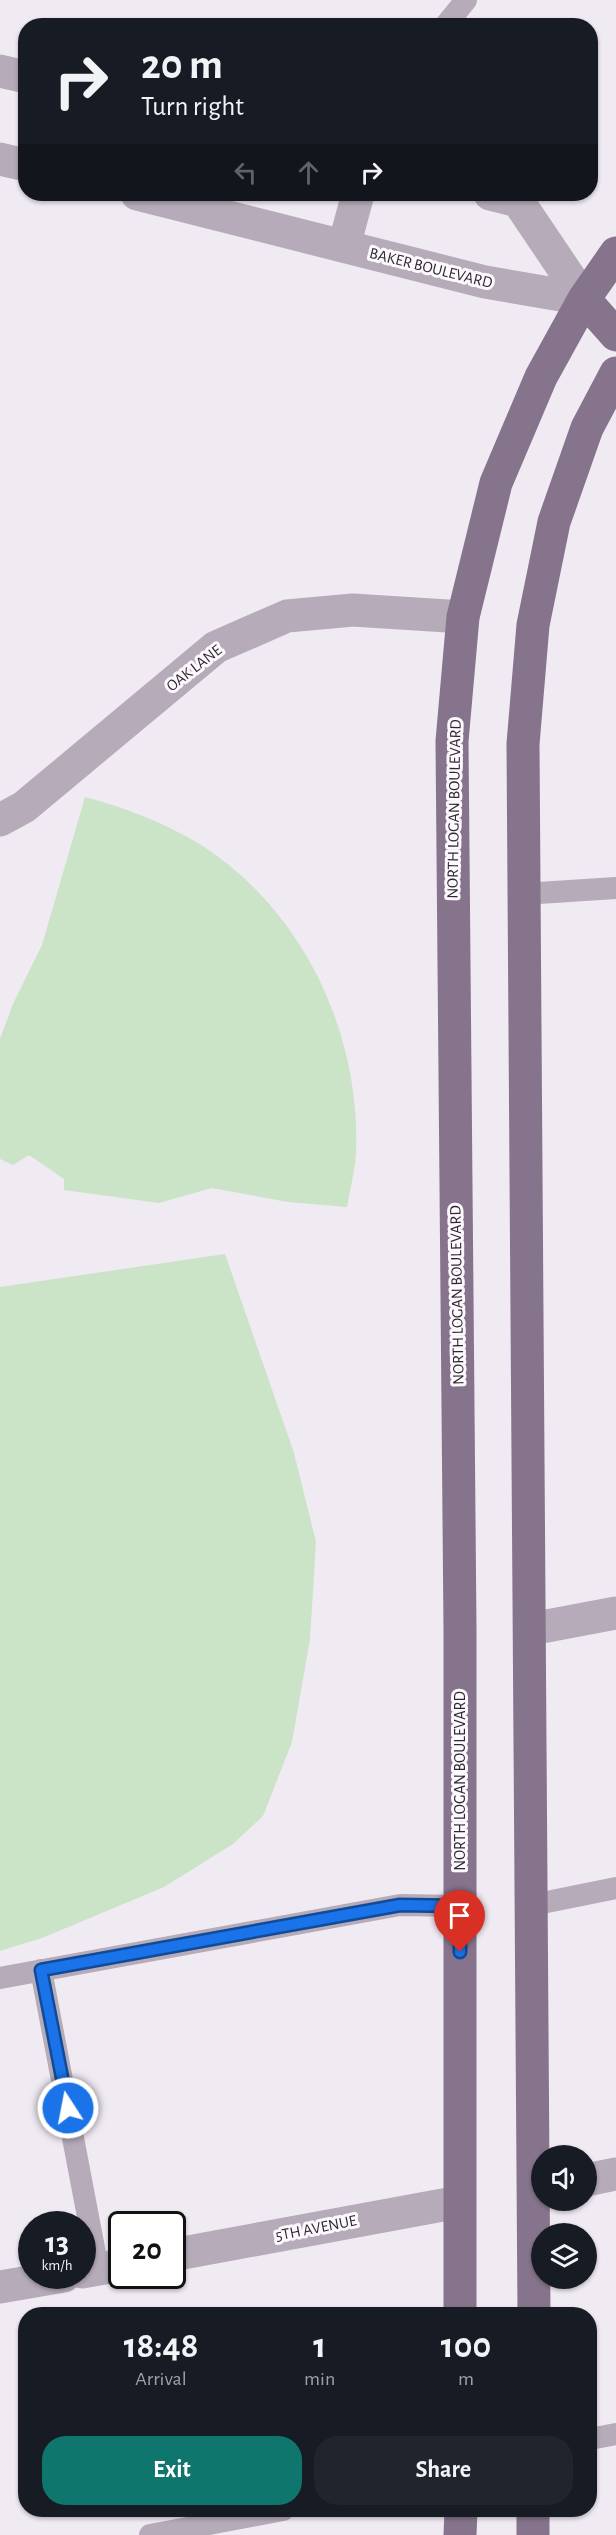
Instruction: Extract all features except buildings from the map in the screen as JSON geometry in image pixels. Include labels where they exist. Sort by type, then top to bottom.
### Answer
[{"type":"main road","name":"NORTH LOGAN BOULEVARD","points":[[460,2307],[460,1617],[452,741],[463,617],[496,483],[541,377],[584,299],[616,254]]},
{"type":"main road","points":[[584,299],[616,335]]},
{"type":"main road","points":[[537,2145],[532,1905],[523,744],[533,625],[554,522],[587,428],[616,374]]},
{"type":"main road","points":[[534,2307],[537,2211]]},
{"type":"main road","points":[[460,2517],[460,2535]]},
{"type":"main road","points":[[533,2517],[533,2535]]},
{"type":"street","points":[[0,70],[18,75]]},
{"type":"street","points":[[0,159],[18,163]]},
{"type":"street","name":"BAKER BOULEVARD","points":[[165,201],[485,282],[584,299]]},
{"type":"street","points":[[344,246],[356,201]]},
{"type":"street","points":[[518,201],[584,299]]},
{"type":"street","name":"OAK LANE","points":[[0,820],[24,807],[216,647],[287,616],[353,610],[463,617]]},
{"type":"street","points":[[531,1629],[616,1612]]},
{"type":"street","points":[[597,2178],[616,2174]]},
{"type":"street","name":"5TH AVENUE","points":[[186,2252],[459,2202]]},
{"type":"street","points":[[0,2287],[18,2284]]},
{"type":"lane","points":[[452,18],[466,0]]},
{"type":"lane","points":[[523,894],[616,888]]},
{"type":"lane","points":[[532,1905],[616,1888]]},
{"type":"lane","points":[[0,1978],[400,1905],[460,1906]]},
{"type":"lane","points":[[41,1970],[101,2269]]},
{"type":"lane","points":[[597,2438],[616,2434]]},
{"type":"lane","points":[[150,2535],[246,2517]]},
{"type":"green space","points":[[85,797],[143,816],[198,843],[235,870],[267,902],[295,938],[318,977],[336,1019],[348,1063],[355,1108],[356,1153],[347,1207],[288,1202],[212,1188],[159,1203],[64,1190],[64,1179],[29,1155],[13,1165],[0,1159],[0,1039],[13,1004],[42,945]]},
{"type":"green space","points":[[225,1254],[294,1453],[316,1542],[310,1639],[292,1742],[263,1816],[233,1844],[164,1887],[42,1938],[0,1951],[0,1287]]},
{"type":"route","points":[[68,2108],[41,1970],[400,1905],[460,1906],[460,1952]]}]
